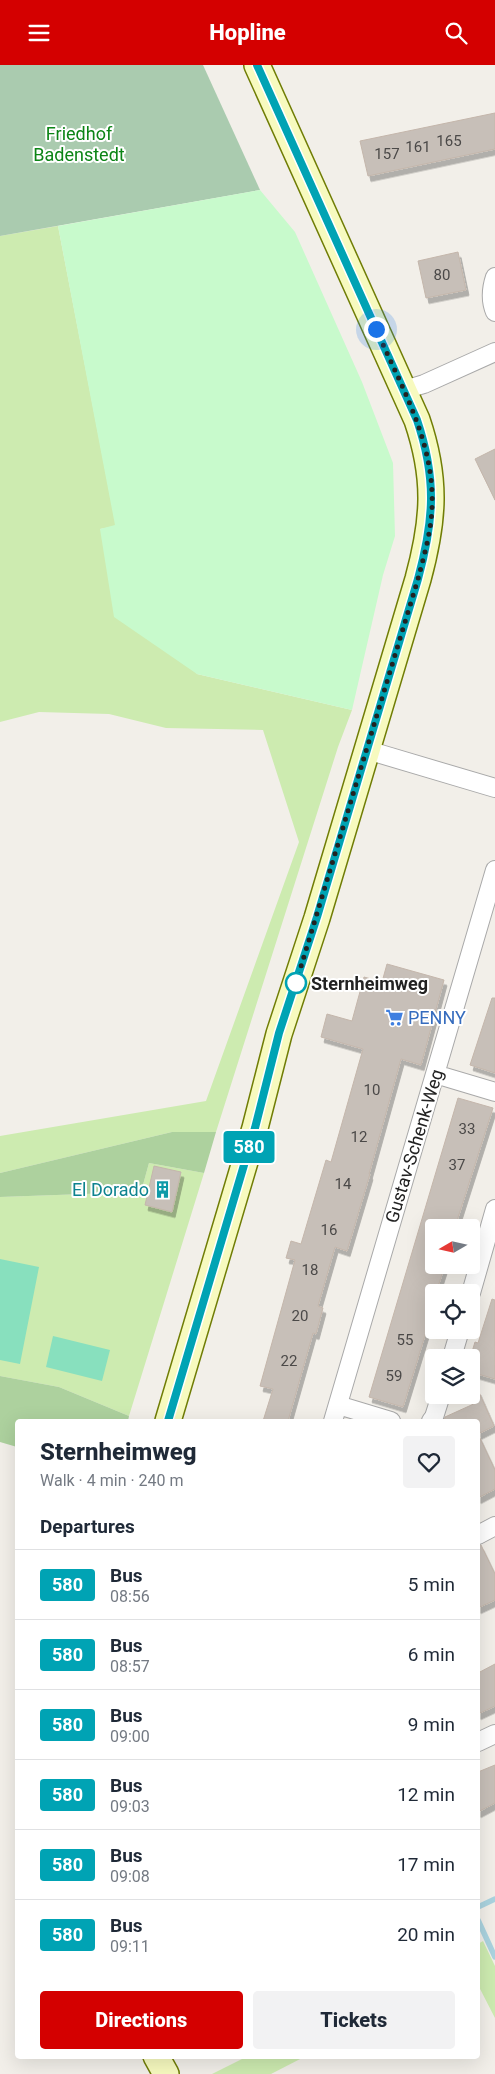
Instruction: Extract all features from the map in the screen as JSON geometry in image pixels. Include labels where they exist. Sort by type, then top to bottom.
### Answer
[{"type":"street","points":[[169,1419],[255,1128],[279,1033],[368,750],[426,547],[432,508],[429,467],[424,442],[404,390],[257,65]]},
{"type":"street","points":[[495,277],[491,289],[492,305],[495,312]]},
{"type":"street","points":[[404,390],[424,384],[495,352]]},
{"type":"street","points":[[368,750],[495,788]]},
{"type":"street","name":"Gustav-Schenk-Weg","points":[[336,1413],[495,870]]},
{"type":"street","points":[[435,1074],[495,1092]]},
{"type":"street","points":[[474,1284],[495,1209]]},
{"type":"street","points":[[432,1419],[438,1404]]},
{"type":"street","points":[[336,1413],[377,1419]]},
{"type":"street","points":[[480,1534],[495,1526]]},
{"type":"street","points":[[480,1741],[495,1734]]},
{"type":"street","points":[[158,2059],[166,2074]]},
{"type":"green space","name":"Friedhof Badenstedt","points":[[0,65],[203,65],[260,190],[0,236]]},
{"type":"green space","points":[[260,190],[295,232],[362,382],[393,463],[395,536],[383,575],[352,710],[197,674],[114,617],[100,529],[115,525],[58,226]]},
{"type":"green space","points":[[58,226],[116,526],[100,529],[197,674],[352,710],[338,747],[216,1132],[172,1132],[0,1173],[0,1136],[206,1101],[299,842],[263,730],[166,728],[109,714],[39,712],[0,722],[0,236]]},
{"type":"green space","points":[[172,1132],[216,1132],[204,1173],[149,1163],[141,1192],[0,1197],[0,1173]]},
{"type":"green space","points":[[149,1163],[204,1173],[129,1416],[59,1387],[0,1376],[0,1197],[141,1192]]},
{"type":"green space","points":[[0,1259],[39,1267],[20,1364],[0,1360]]},
{"type":"green space","points":[[53,1336],[110,1350],[102,1381],[46,1367]]},
{"type":"green space","points":[[0,1376],[59,1387],[129,1416],[128,1419],[15,1419],[15,1446],[0,1442]]},
{"type":"green space","points":[[483,1941],[495,1966],[495,2018],[480,1989],[480,1943]]},
{"type":"green space","points":[[242,2059],[300,2059],[271,2074],[212,2074]]},
{"type":"building","points":[[495,113],[495,149],[368,176],[360,141]]},
{"type":"building","points":[[458,252],[466,290],[426,298],[418,261]]},
{"type":"building","points":[[495,449],[495,500],[475,459]]},
{"type":"building","points":[[387,964],[444,980],[421,1065],[401,1059],[347,1251],[335,1247],[318,1306],[323,1308],[316,1334],[313,1333],[289,1419],[264,1419],[273,1389],[260,1386],[295,1260],[286,1258],[291,1241],[301,1244],[326,1160],[331,1162],[363,1049],[321,1037],[327,1014],[352,1021],[364,977],[382,982]]},
{"type":"building","points":[[492,998],[495,998],[495,1073],[470,1065]]},
{"type":"building","points":[[458,1098],[493,1108],[458,1219],[425,1219],[425,1274],[442,1274],[439,1284],[425,1284],[425,1335],[403,1407],[369,1397]]},
{"type":"building","name":"El Dorado","points":[[154,1166],[181,1172],[172,1212],[145,1205]]},
{"type":"building","points":[[492,1299],[495,1300],[495,1379],[480,1375],[480,1349],[473,1349],[475,1342],[478,1343]]},
{"type":"building","points":[[480,1394],[494,1426],[480,1433],[480,1419],[444,1419],[445,1417],[474,1404],[480,1404]]},
{"type":"building","points":[[480,1438],[495,1470],[495,1489],[480,1497]]},
{"type":"building","points":[[480,1545],[495,1574],[495,1600],[480,1607]]},
{"type":"building","points":[[495,1664],[495,1706],[480,1713],[480,1672]]},
{"type":"building","points":[[495,1765],[495,1803],[480,1811],[480,1771]]},
{"type":"waterway","points":[[480,1906],[495,1899]]},
{"type":"waterway","points":[[480,1924],[495,1957]]},
{"type":"bus line","name":"580","points":[[169,1419],[255,1128],[279,1033],[317,917],[418,579],[426,547],[432,508],[429,467],[417,420],[257,65]]},
{"type":"place","name":"Sternheimweg","points":[[296,983]]},
{"type":"place","name":"PENNY","points":[[394,1017]]},
{"type":"place","name":"El Dorado","points":[[163,1189]]},
{"type":"route","points":[[296,983],[368,750],[418,579],[426,547],[432,508],[429,467],[424,442],[417,420],[376,329]]}]
